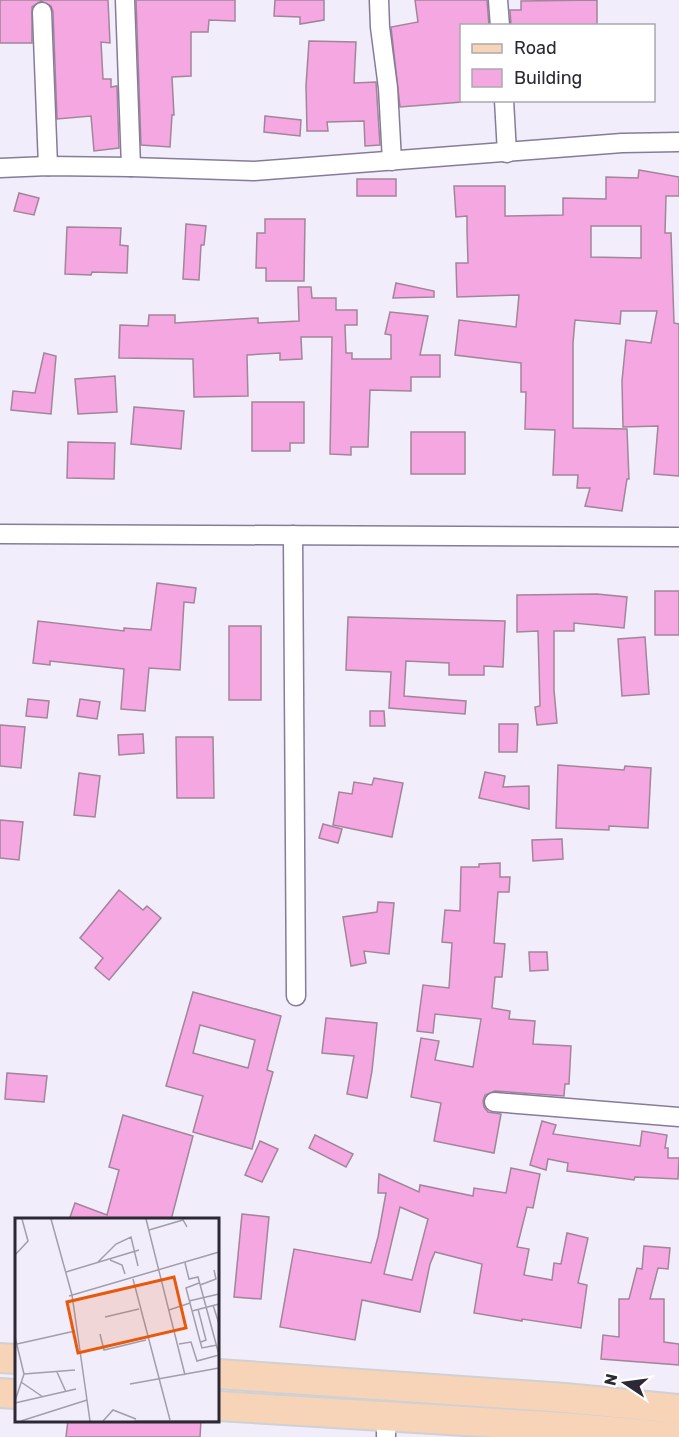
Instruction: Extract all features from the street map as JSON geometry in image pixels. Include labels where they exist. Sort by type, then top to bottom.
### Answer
[{"type":"main road","points":[[0,1358],[15,1359]]},
{"type":"main road","points":[[219,1374],[679,1408]]},
{"type":"main road","points":[[0,1393],[15,1394]]},
{"type":"main road","points":[[219,1406],[386,1426],[563,1426],[679,1437]]},
{"type":"street","points":[[125,0],[131,167]]},
{"type":"street","points":[[379,0],[388,88],[392,161]]},
{"type":"street","points":[[498,0],[500,24]]},
{"type":"street","points":[[42,12],[48,166]]},
{"type":"street","points":[[504,102],[507,153]]},
{"type":"street","points":[[0,168],[48,166],[254,171],[622,143],[679,142]]},
{"type":"street","points":[[0,534],[679,537]]},
{"type":"street","points":[[293,535],[296,996]]},
{"type":"street","points":[[494,1102],[679,1117]]},
{"type":"building","points":[[0,0],[108,0],[110,43],[101,42],[103,79],[111,79],[111,87],[117,86],[119,148],[94,151],[91,116],[57,119],[51,6],[41,1],[32,7],[32,43],[0,43]]},
{"type":"building","points":[[136,0],[235,0],[235,21],[209,20],[208,32],[191,32],[191,76],[172,77],[174,115],[172,115],[170,147],[141,145]]},
{"type":"building","points":[[275,0],[324,0],[324,20],[300,24],[300,17],[274,16]]},
{"type":"building","points":[[415,0],[487,0],[489,24],[460,24],[460,102],[462,102],[400,107],[391,27],[418,22]]},
{"type":"building","points":[[597,0],[597,24],[511,24],[510,10],[521,10],[521,1]]},
{"type":"building","points":[[309,41],[356,42],[354,83],[376,82],[380,145],[365,146],[364,121],[327,122],[328,131],[307,131],[306,86]]},
{"type":"building","points":[[265,116],[301,120],[300,136],[264,132]]},
{"type":"building","points":[[639,170],[679,177],[679,196],[666,196],[665,233],[671,233],[674,323],[679,324],[679,476],[654,474],[658,426],[623,427],[622,381],[626,340],[651,343],[657,311],[621,311],[620,324],[575,320],[573,343],[573,428],[627,429],[629,479],[627,479],[622,511],[585,506],[590,488],[577,488],[578,475],[553,475],[555,430],[525,429],[526,392],[521,392],[521,363],[455,355],[459,320],[516,327],[519,295],[457,297],[456,263],[468,263],[467,216],[456,217],[454,186],[505,186],[505,216],[563,215],[563,198],[606,199],[606,177],[638,178]],"holes":[[[591,226],[641,226],[641,258],[591,257]]]},
{"type":"building","points":[[357,179],[396,179],[396,196],[357,196]]},
{"type":"building","points":[[19,193],[39,198],[34,215],[14,211]]},
{"type":"building","points":[[265,219],[305,219],[304,281],[266,281],[266,268],[256,268],[257,233],[265,233]]},
{"type":"building","points":[[186,224],[206,226],[204,245],[201,245],[199,280],[183,279]]},
{"type":"building","points":[[67,227],[121,228],[120,245],[128,246],[127,273],[65,274]]},
{"type":"building","points":[[396,283],[434,291],[434,297],[393,298]]},
{"type":"building","points":[[298,287],[311,287],[312,298],[336,298],[336,310],[357,310],[357,325],[345,325],[346,353],[352,353],[352,359],[391,359],[391,335],[385,334],[390,312],[428,316],[420,355],[440,355],[440,377],[411,377],[411,391],[370,390],[368,447],[351,447],[351,455],[330,454],[332,337],[301,337],[302,359],[280,360],[280,353],[247,355],[248,396],[194,397],[193,359],[119,358],[120,325],[148,326],[149,315],[175,315],[175,323],[258,318],[258,323],[299,321]]},
{"type":"building","points":[[44,353],[56,356],[51,414],[11,410],[13,391],[35,393]]},
{"type":"building","points":[[115,376],[117,412],[78,414],[75,379]]},
{"type":"building","points":[[252,402],[304,402],[304,443],[290,443],[290,451],[252,451]]},
{"type":"building","points":[[134,407],[184,411],[181,449],[131,444]]},
{"type":"building","points":[[411,432],[465,432],[465,474],[411,474]]},
{"type":"building","points":[[68,442],[115,443],[114,479],[67,478]]},
{"type":"building","points":[[157,583],[196,588],[194,603],[184,602],[180,670],[149,668],[145,711],[121,709],[124,669],[50,661],[50,665],[33,663],[38,621],[124,631],[124,628],[151,630]]},
{"type":"building","points":[[655,591],[679,591],[679,635],[655,635]]},
{"type":"building","points":[[597,594],[627,597],[624,628],[574,623],[574,631],[554,631],[554,690],[557,723],[537,725],[535,707],[540,706],[538,631],[517,632],[517,595]]},
{"type":"building","points":[[348,617],[505,621],[503,667],[484,666],[484,675],[449,675],[449,663],[406,661],[404,696],[466,701],[465,714],[389,708],[391,672],[346,670]]},
{"type":"building","points":[[229,626],[261,626],[261,700],[229,700]]},
{"type":"building","points":[[645,637],[649,694],[622,696],[618,639]]},
{"type":"building","points":[[28,699],[49,701],[47,718],[26,716]]},
{"type":"building","points":[[80,699],[100,702],[97,719],[77,716]]},
{"type":"building","points":[[370,711],[384,711],[385,726],[370,726]]},
{"type":"building","points":[[499,724],[518,724],[517,752],[499,752]]},
{"type":"building","points":[[0,725],[25,727],[21,768],[0,766]]},
{"type":"building","points":[[143,734],[144,753],[119,755],[118,735]]},
{"type":"building","points":[[176,737],[213,737],[214,798],[177,798]]},
{"type":"building","points":[[558,765],[624,770],[625,766],[651,768],[648,828],[609,826],[609,830],[556,828]]},
{"type":"building","points":[[485,772],[505,776],[503,787],[529,786],[529,809],[479,798]]},
{"type":"building","points":[[79,773],[100,776],[95,817],[74,815]]},
{"type":"building","points":[[374,778],[403,783],[392,837],[333,825],[339,792],[352,794],[354,782],[372,785]]},
{"type":"building","points":[[0,820],[23,822],[19,860],[0,858]]},
{"type":"building","points":[[323,824],[342,829],[338,843],[319,838]]},
{"type":"building","points":[[562,839],[563,859],[533,861],[532,840]]},
{"type":"building","points":[[500,863],[500,877],[510,877],[509,892],[498,892],[494,943],[505,944],[502,977],[495,977],[492,1008],[510,1011],[509,1019],[535,1021],[533,1044],[571,1046],[569,1084],[565,1084],[564,1096],[495,1091],[485,1095],[484,1107],[488,1112],[501,1114],[494,1153],[434,1141],[441,1103],[411,1097],[421,1038],[439,1041],[435,1060],[473,1067],[481,1019],[435,1014],[433,1033],[417,1031],[423,985],[449,988],[452,943],[442,942],[445,910],[460,911],[461,867],[479,867],[479,864]]},
{"type":"building","points":[[119,890],[143,910],[147,906],[161,918],[109,980],[95,968],[103,958],[80,938]]},
{"type":"building","points":[[378,902],[394,903],[389,954],[364,951],[366,963],[351,966],[343,917],[377,912]]},
{"type":"building","points":[[529,952],[547,952],[548,970],[530,971]]},
{"type":"building","points":[[193,992],[281,1016],[267,1070],[273,1072],[252,1149],[193,1132],[203,1096],[166,1086]],"holes":[[[200,1025],[255,1040],[248,1068],[193,1053]]]},
{"type":"building","points":[[326,1018],[377,1023],[367,1098],[347,1094],[354,1056],[322,1053]]},
{"type":"building","points":[[7,1073],[47,1076],[44,1102],[5,1099]]},
{"type":"building","points":[[123,1115],[193,1136],[172,1218],[70,1218],[75,1203],[107,1215],[119,1170],[109,1167]]},
{"type":"building","points":[[542,1121],[556,1125],[553,1134],[640,1146],[642,1131],[667,1135],[665,1148],[668,1148],[668,1158],[679,1158],[678,1179],[635,1177],[634,1180],[567,1171],[568,1163],[548,1159],[546,1170],[530,1165]]},
{"type":"building","points":[[315,1135],[353,1154],[346,1167],[309,1148]]},
{"type":"building","points":[[260,1141],[278,1149],[262,1182],[245,1175]]},
{"type":"building","points":[[511,1168],[540,1174],[533,1208],[527,1207],[517,1247],[529,1249],[524,1275],[552,1280],[554,1263],[561,1264],[567,1233],[588,1238],[578,1283],[587,1285],[581,1328],[474,1313],[482,1264],[435,1252],[430,1264],[420,1312],[362,1300],[355,1340],[280,1327],[294,1249],[371,1263],[386,1193],[378,1193],[379,1174],[419,1192],[420,1185],[473,1196],[474,1188],[506,1193]],"holes":[[[400,1207],[428,1219],[412,1280],[384,1274]]]},
{"type":"building","points":[[242,1214],[269,1217],[261,1299],[234,1297]]},
{"type":"building","points":[[644,1246],[670,1248],[668,1269],[658,1268],[650,1299],[664,1299],[664,1342],[679,1344],[679,1365],[601,1359],[603,1335],[619,1337],[619,1299],[629,1299],[637,1268],[642,1269]]},
{"type":"building","points":[[68,1422],[201,1422],[200,1437],[66,1437]]}]
